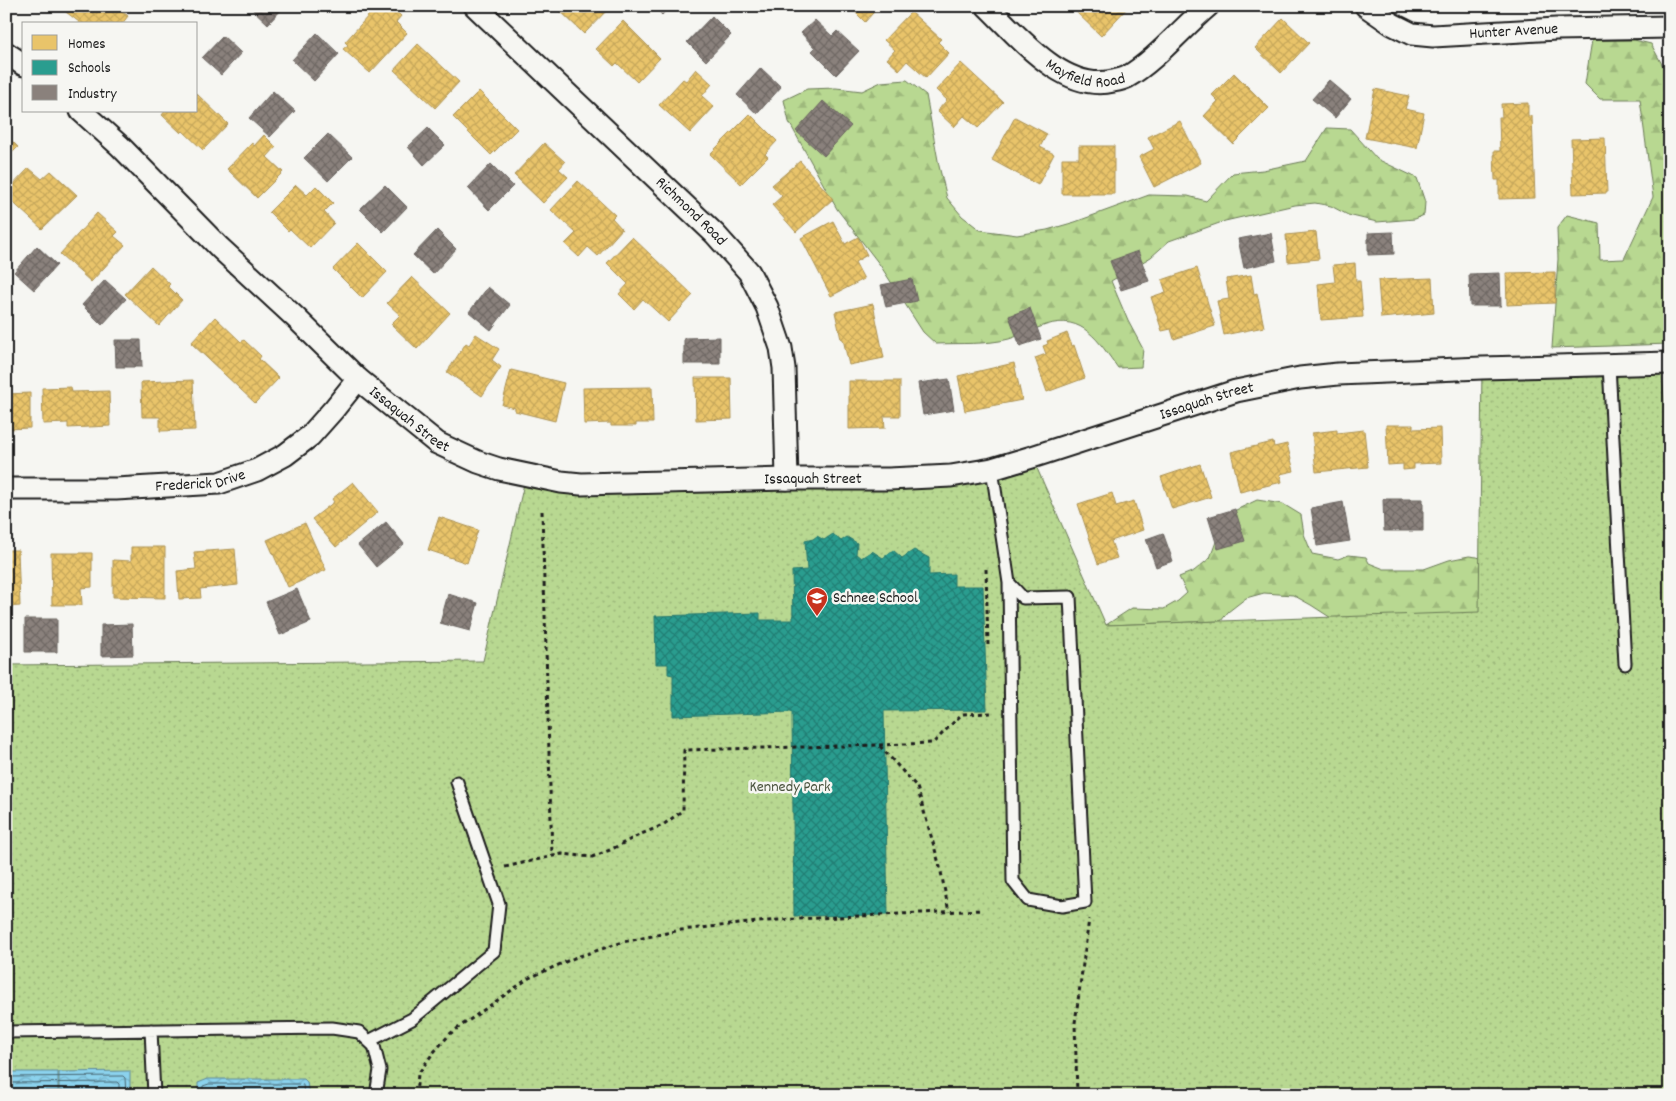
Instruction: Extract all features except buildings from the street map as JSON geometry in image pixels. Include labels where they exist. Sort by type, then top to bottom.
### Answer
[{"type":"street","name":"Richmond Road","points":[[475,6],[715,234],[749,272],[767,307],[781,348],[784,368],[786,479]]},
{"type":"street","name":"Mayfield Road","points":[[987,6],[1049,63],[1064,74],[1085,82],[1100,84],[1126,78],[1166,46],[1191,20],[1208,6]]},
{"type":"street","name":"Hunter Avenue","points":[[1366,6],[1392,24],[1412,34],[1433,36],[1556,29],[1670,27]]},
{"type":"street","points":[[6,53],[22,64]]},
{"type":"street","name":"Issaquah Street","points":[[81,112],[120,146],[220,248],[296,318],[358,379],[437,443],[478,462],[499,469],[561,482],[581,484],[786,479],[889,480],[950,476],[992,469],[1228,393],[1297,378],[1338,374],[1486,368],[1670,363]]},
{"type":"street","name":"Frederick Drive","points":[[6,489],[116,490],[219,483],[257,470],[285,455],[310,436],[358,379]]},
{"type":"lane","points":[[1609,366],[1625,664]]},
{"type":"lane","points":[[992,469],[1009,583],[1013,881],[1028,900],[1062,906],[1085,902],[1070,597],[1024,598],[1009,583]]},
{"type":"lane","points":[[369,1042],[412,1019],[494,951],[499,904],[457,782]]},
{"type":"lane","points":[[6,1032],[332,1028],[359,1032],[374,1046],[380,1070],[376,1095]]},
{"type":"lane","points":[[152,1030],[154,1095]]},
{"type":"path","points":[[542,511],[552,856]]},
{"type":"path","points":[[986,568],[988,646]]},
{"type":"path","points":[[487,871],[562,854],[592,857],[663,825],[683,810],[684,750],[934,743],[962,714],[991,713],[991,703]]},
{"type":"path","points":[[878,745],[917,786],[940,867],[949,912]]},
{"type":"path","points":[[1078,1095],[1075,1024],[1090,922],[1085,902]]},
{"type":"path","points":[[416,1095],[418,1074],[451,1033],[529,978],[574,958],[623,942],[681,930],[778,920],[982,910]]},
{"type":"green space","points":[[1592,40],[1634,40],[1651,44],[1670,79],[1670,344],[1552,348],[1558,259],[1557,228],[1567,215],[1599,223],[1600,260],[1624,259],[1653,197],[1640,99],[1600,99],[1585,84]]},
{"type":"green space","points":[[907,80],[926,95],[947,198],[962,216],[980,230],[1017,235],[1047,230],[1075,222],[1149,195],[1188,196],[1206,201],[1233,173],[1263,170],[1306,161],[1327,128],[1350,129],[1377,159],[1417,178],[1425,202],[1424,215],[1415,219],[1377,222],[1348,215],[1331,206],[1315,203],[1295,205],[1225,221],[1169,241],[1151,257],[1111,281],[1128,321],[1143,349],[1141,367],[1118,368],[1089,332],[1080,326],[1070,323],[1059,322],[1046,325],[1000,341],[936,344],[923,332],[880,265],[837,209],[789,122],[784,100],[807,89],[836,88],[862,91],[881,82]]},
{"type":"green space","name":"Kennedy Park","points":[[1661,363],[1670,461],[1670,1095],[6,1095],[6,665],[483,661],[526,475],[889,479],[1032,457],[1106,625],[1479,612],[1482,368]]},
{"type":"green space","points":[[1257,500],[1283,504],[1301,515],[1304,534],[1312,554],[1338,559],[1349,555],[1366,557],[1369,563],[1384,569],[1424,569],[1449,560],[1469,556],[1496,563],[1485,608],[1473,618],[1353,632],[1293,595],[1264,593],[1246,598],[1228,612],[1221,621],[1106,625],[1132,608],[1164,609],[1178,601],[1187,593],[1179,577],[1194,571],[1210,558],[1221,528],[1236,510]]},
{"type":"water","points":[[130,1071],[130,1095],[59,1095],[59,1072]]},
{"type":"water","points":[[6,1072],[58,1072],[58,1095],[6,1095]]},
{"type":"water","points":[[208,1079],[304,1079],[307,1082],[309,1095],[198,1095],[198,1083]]},
{"type":"place","name":"Schnee School","points":[[817,617]]}]
